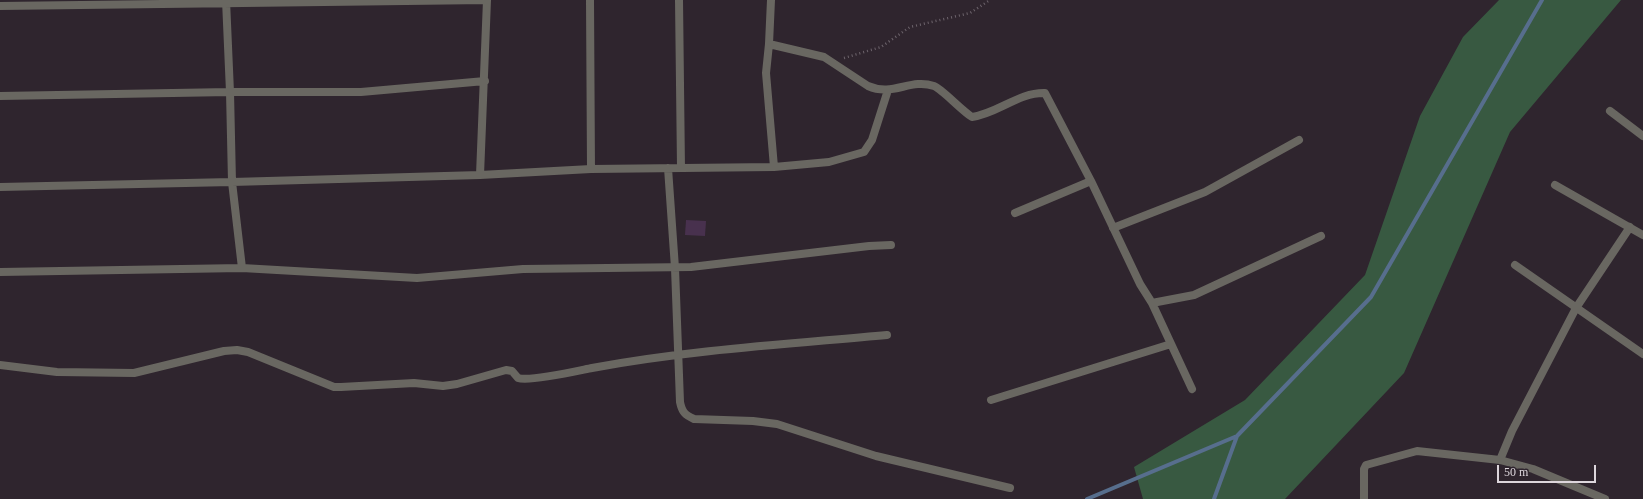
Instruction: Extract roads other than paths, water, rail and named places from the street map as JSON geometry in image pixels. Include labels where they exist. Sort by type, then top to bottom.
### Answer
[{"type":"street","points":[[0,6],[226,2],[488,0],[480,175]]},
{"type":"street","points":[[590,0],[591,169]]},
{"type":"street","points":[[679,0],[681,168]]},
{"type":"street","points":[[771,0],[766,73],[774,167]]},
{"type":"street","points":[[226,2],[232,182],[242,268]]},
{"type":"street","points":[[769,44],[824,57],[868,86],[876,89],[888,90],[920,83],[935,86],[964,112],[972,117],[985,114],[1034,92],[1044,93],[1114,228],[1140,284],[1152,302],[1192,389]]},
{"type":"street","points":[[0,96],[230,92],[361,92],[485,80]]},
{"type":"street","points":[[0,187],[480,175],[591,169],[774,167],[830,162],[864,152],[872,140],[888,90]]},
{"type":"street","points":[[1610,111],[1643,136]]},
{"type":"street","points":[[1114,228],[1205,192],[1299,140]]},
{"type":"street","points":[[668,168],[679,355],[680,402],[682,410],[686,415],[694,419],[753,421],[777,424],[876,456],[1010,488]]},
{"type":"street","points":[[1015,213],[1090,181]]},
{"type":"street","points":[[1555,185],[1643,235]]},
{"type":"street","points":[[1500,460],[1512,431],[1576,308],[1630,227]]},
{"type":"street","points":[[1152,302],[1194,295],[1321,236]]},
{"type":"street","points":[[0,272],[242,268],[416,278],[523,269],[691,267],[869,246],[892,245]]},
{"type":"street","points":[[1515,265],[1643,354]]},
{"type":"street","points":[[0,365],[57,372],[134,372],[210,353],[237,350],[248,352],[334,386],[414,383],[443,386],[456,384],[506,370],[512,371],[518,378],[525,379],[553,376],[634,361],[679,355],[887,335]]},
{"type":"street","points":[[990,400],[1171,344]]},
{"type":"street","points":[[1364,499],[1364,467],[1368,463],[1416,451],[1500,460],[1533,469],[1605,499]]},
{"type":"waterway","points":[[1087,499],[1237,436],[1371,297],[1542,0]]},
{"type":"waterway","points":[[1214,499],[1237,436]]}]
